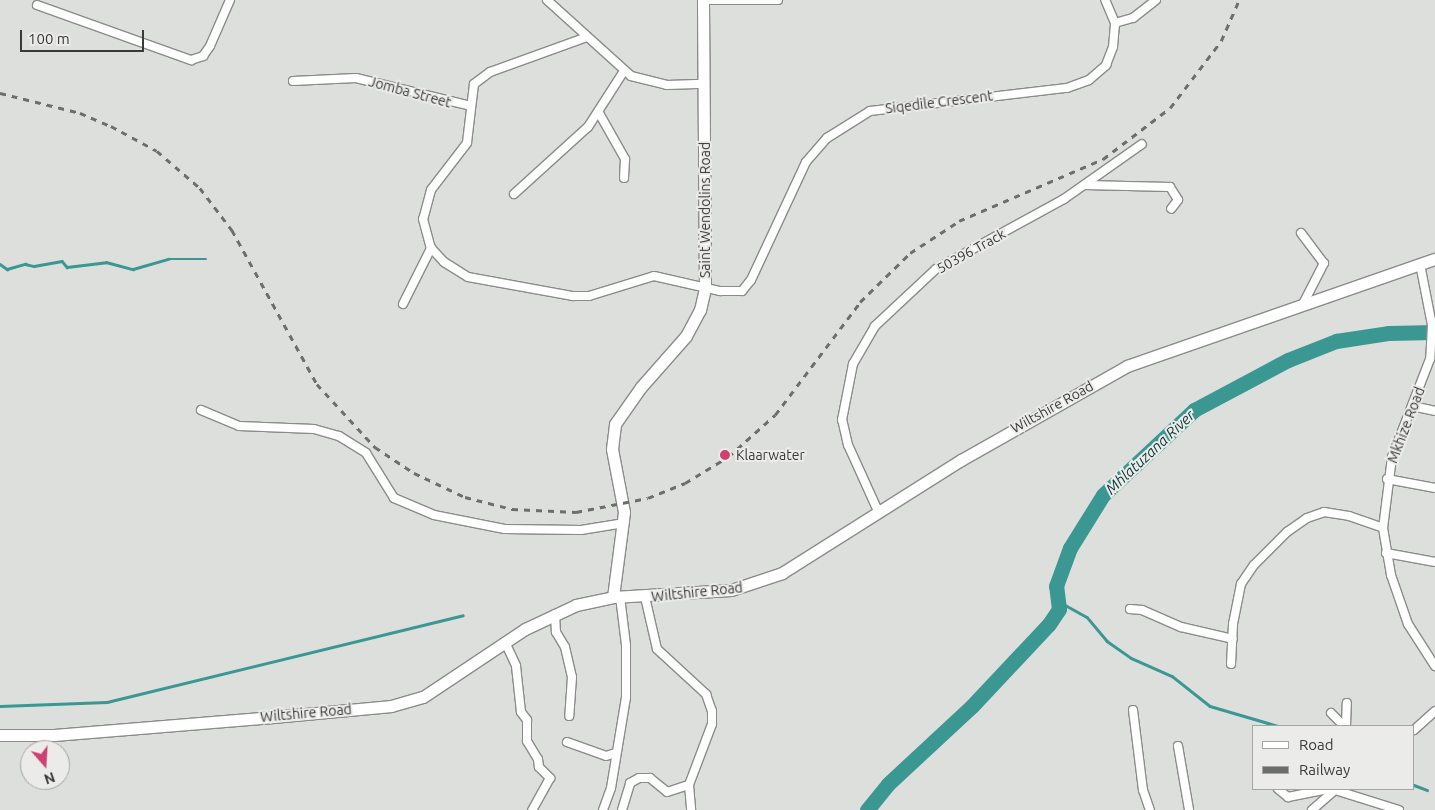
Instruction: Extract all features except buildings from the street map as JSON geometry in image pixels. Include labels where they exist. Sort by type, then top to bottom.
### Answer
[{"type":"street","points":[[37,5],[191,60],[203,56],[210,46],[230,0]]},
{"type":"street","points":[[547,0],[624,71],[653,84],[704,84]]},
{"type":"street","points":[[703,0],[778,0]]},
{"type":"street","name":"Saint Wendolins Road","points":[[616,597],[624,523],[612,449],[615,424],[620,413],[686,336],[700,310],[704,289],[703,0]]},
{"type":"street","name":"Siqedile Crescent","points":[[431,248],[468,277],[560,295],[589,296],[644,276],[704,289],[736,292],[748,286],[806,162],[827,138],[851,121],[870,111],[895,106],[1078,86],[1099,74],[1106,65],[1113,48],[1115,23],[1105,0]]},
{"type":"street","points":[[1115,23],[1139,14],[1156,0]]},
{"type":"street","name":"Jomba Street","points":[[293,81],[356,78],[471,106],[472,89],[480,77],[587,37]]},
{"type":"street","points":[[514,194],[599,113],[624,71]]},
{"type":"street","points":[[404,304],[415,273],[431,248],[423,219],[427,198],[466,143],[471,106]]},
{"type":"street","points":[[599,113],[625,159],[624,178]]},
{"type":"street","name":"50396 Track","points":[[878,511],[848,445],[842,420],[853,364],[866,340],[892,307],[936,269],[1085,185],[1142,144]]},
{"type":"street","points":[[1085,185],[1170,187],[1178,200],[1171,209]]},
{"type":"street","points":[[1301,233],[1320,252],[1324,263],[1304,302]]},
{"type":"street","name":"Wiltshire Road","points":[[0,735],[54,735],[390,706],[441,688],[505,642],[555,614],[616,597],[645,597],[731,590],[764,581],[804,560],[878,511],[1127,366],[1304,302],[1435,259]]},
{"type":"street","name":"Mkhize Road","points":[[1420,264],[1427,291],[1432,336],[1427,369],[1412,406],[1387,480],[1383,528],[1386,553],[1408,624],[1435,664]]},
{"type":"street","points":[[1412,406],[1435,411]]},
{"type":"street","points":[[201,410],[239,426],[314,429],[339,436],[366,453],[394,498],[434,515],[505,529],[581,530],[624,523]]},
{"type":"street","points":[[1387,480],[1435,488]]},
{"type":"street","points":[[1232,664],[1235,610],[1246,574],[1299,522],[1316,514],[1334,513],[1383,528]]},
{"type":"street","points":[[1386,553],[1435,562]]},
{"type":"street","points":[[603,810],[626,697],[627,669],[616,597]]},
{"type":"street","points":[[645,597],[657,649],[706,694],[712,711],[712,724],[689,785],[691,810]]},
{"type":"street","points":[[1130,609],[1142,610],[1181,627],[1233,638]]},
{"type":"street","points":[[555,614],[556,632],[565,647],[572,676],[569,716]]},
{"type":"street","points":[[505,642],[516,666],[521,712],[527,720],[526,742],[538,759],[539,767],[550,778],[532,810]]},
{"type":"street","points":[[1345,725],[1347,703]]},
{"type":"street","points":[[1133,710],[1143,790],[1150,810]]},
{"type":"street","points":[[1415,729],[1435,711]]},
{"type":"street","points":[[1331,713],[1344,725]]},
{"type":"street","points":[[567,742],[606,756],[616,752]]},
{"type":"street","points":[[1178,746],[1189,810]]},
{"type":"street","points":[[622,810],[630,783],[639,778],[650,778],[666,792],[689,785]]},
{"type":"street","points":[[1279,790],[1288,797],[1326,790]]},
{"type":"street","points":[[1312,810],[1330,790]]},
{"type":"street","points":[[1334,790],[1399,810]]},
{"type":"waterway","points":[[0,264],[7,269],[25,264],[34,266],[62,261],[67,267],[106,262],[133,269],[169,259],[206,259]]},
{"type":"waterway","name":"Mhlatuzana River","points":[[867,810],[888,784],[972,706],[1049,624],[1059,609],[1056,586],[1070,548],[1103,495],[1194,410],[1288,360],[1336,341],[1389,333],[1435,332]]},
{"type":"waterway","points":[[1058,601],[1087,617],[1107,641],[1131,658],[1172,676],[1210,706],[1275,725]]},
{"type":"waterway","points":[[0,706],[107,702],[463,615]]},
{"type":"waterway","points":[[1415,785],[1427,790]]},
{"type":"railway","points":[[0,93],[80,113],[111,126],[157,151],[200,188],[232,230],[317,384],[375,447],[414,473],[465,497],[512,509],[576,512],[648,498],[685,483],[728,457],[775,415],[860,302],[910,253],[959,221],[1103,159],[1170,108],[1221,41],[1239,0]]},
{"type":"place","name":"Klaarwater","points":[[725,455]]}]
